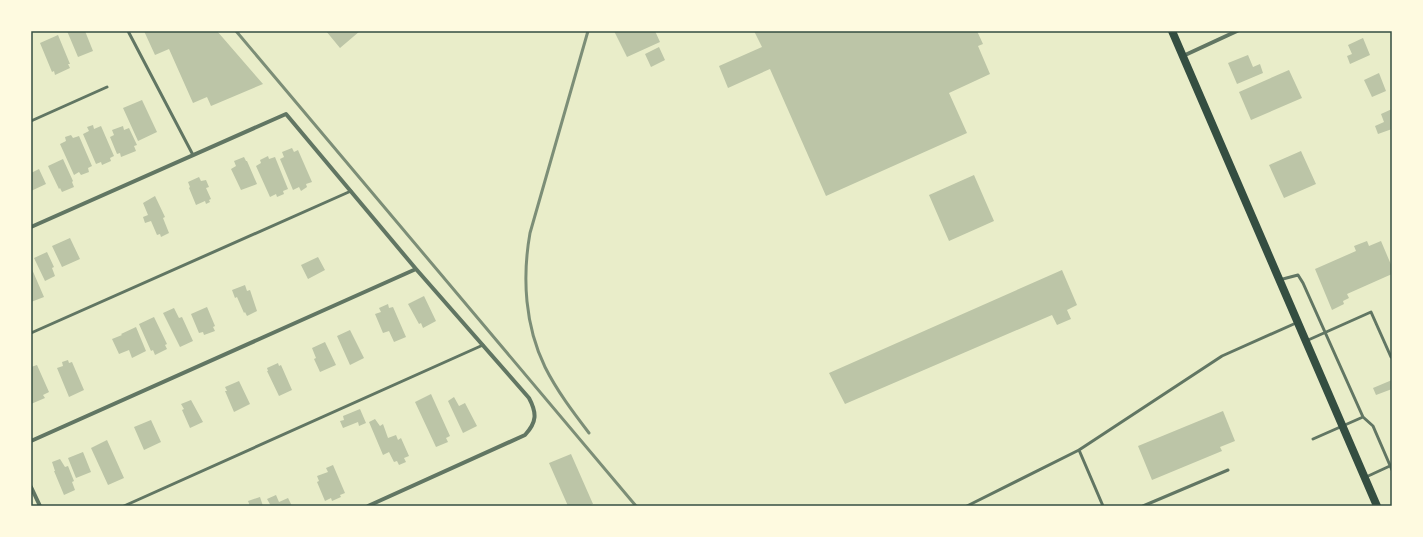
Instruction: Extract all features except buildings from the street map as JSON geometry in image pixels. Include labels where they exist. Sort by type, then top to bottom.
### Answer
[{"type":"main road","points":[[1172,31],[1377,506]]},
{"type":"street","points":[[1182,56],[1237,31]]},
{"type":"street","points":[[31,227],[286,114],[416,269],[529,398],[534,406],[536,415],[535,421],[528,432],[518,439],[368,506]]},
{"type":"street","points":[[31,441],[416,269]]},
{"type":"street","points":[[31,487],[40,506]]},
{"type":"lane","points":[[128,31],[193,155]]},
{"type":"lane","points":[[31,121],[107,86]]},
{"type":"lane","points":[[31,333],[351,191]]},
{"type":"lane","points":[[1279,280],[1298,275],[1303,283],[1363,417],[1373,426],[1391,467],[1365,478]]},
{"type":"lane","points":[[1306,341],[1371,312],[1391,357]]},
{"type":"lane","points":[[968,506],[1079,450],[1222,356],[1298,322]]},
{"type":"lane","points":[[124,506],[483,345]]},
{"type":"lane","points":[[1313,439],[1363,417]]},
{"type":"lane","points":[[1079,450],[1103,506]]},
{"type":"lane","points":[[1144,506],[1228,470]]},
{"type":"railway","points":[[236,31],[636,506]]},
{"type":"railway","points":[[588,31],[530,233],[526,267],[526,284],[529,318],[538,351],[555,384],[589,433]]}]
